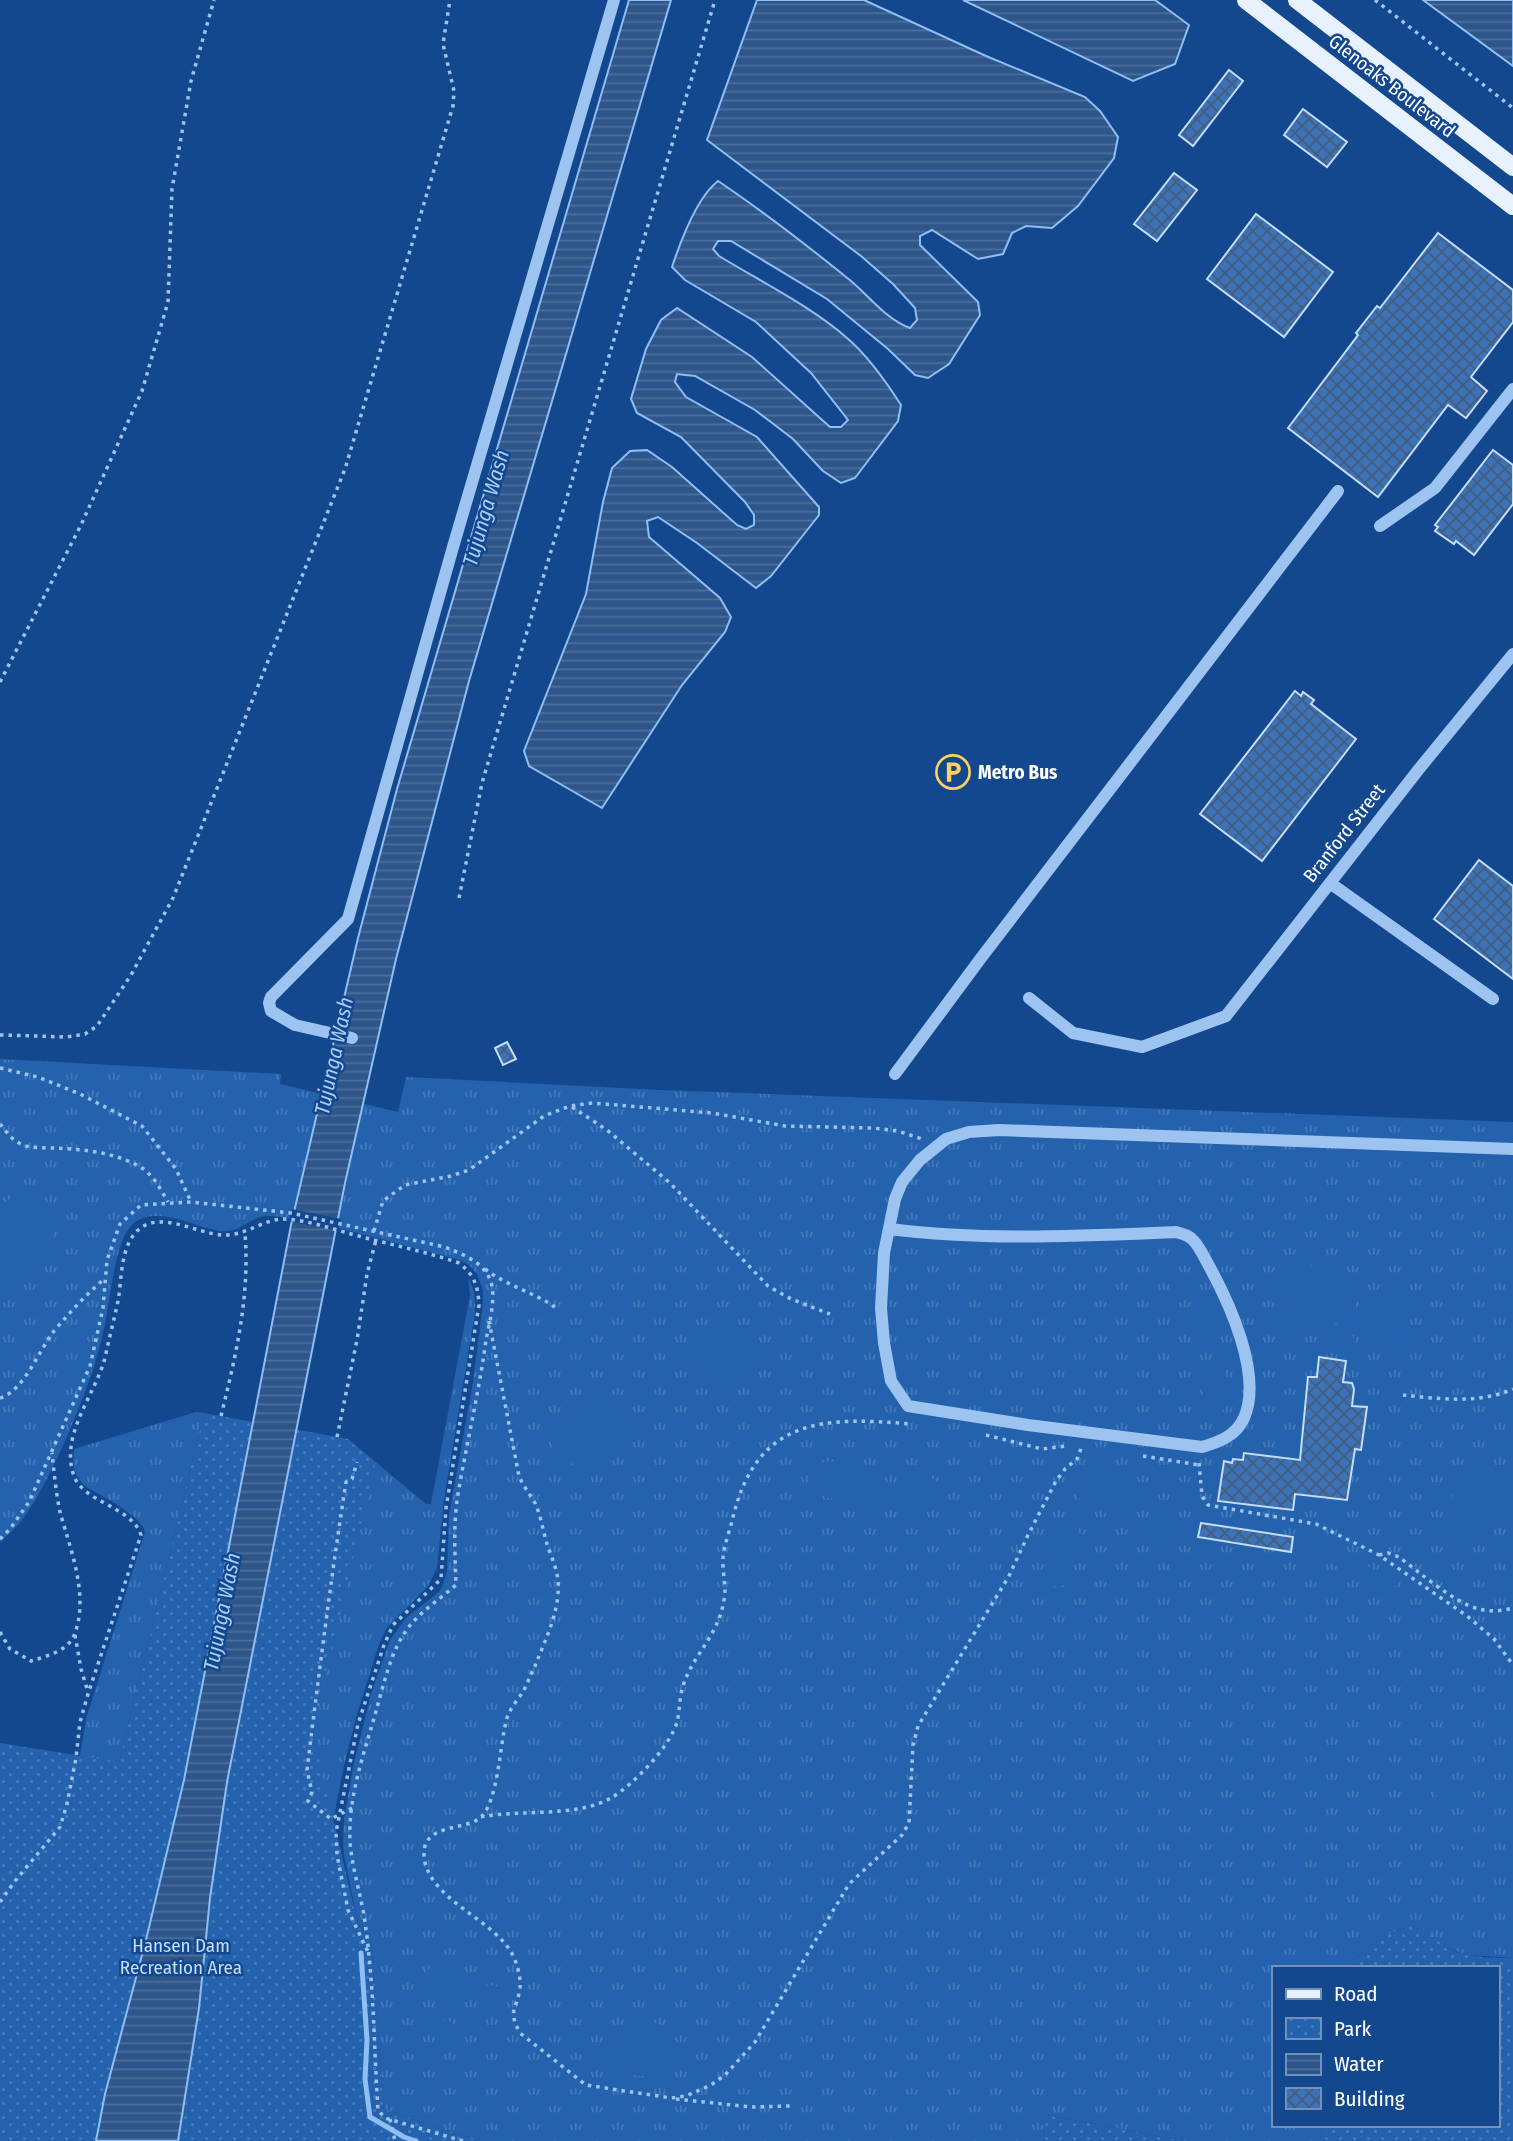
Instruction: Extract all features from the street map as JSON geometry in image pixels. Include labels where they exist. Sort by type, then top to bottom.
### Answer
[{"type":"main road","name":"Glenoaks Boulevard","points":[[1246,0],[1513,206]]},
{"type":"main road","name":"Glenoaks Boulevard","points":[[1296,0],[1513,167]]},
{"type":"main road","points":[[1276,23],[1296,0]]},
{"type":"street","points":[[352,1038],[295,1025],[271,1011],[269,1003],[271,997],[348,919],[453,547],[614,0]]},
{"type":"street","points":[[1380,526],[1435,488],[1513,389]]},
{"type":"street","points":[[895,1074],[1338,491]]},
{"type":"street","name":"Branford Street","points":[[1029,998],[1073,1033],[1142,1047],[1226,1016],[1419,769],[1513,654]]},
{"type":"street","points":[[1330,883],[1493,999]]},
{"type":"street","points":[[890,1229],[934,1235],[1042,1238],[1176,1231],[1187,1235],[1196,1242],[1226,1295],[1240,1334],[1247,1363],[1250,1394],[1244,1418],[1234,1432],[1221,1442],[1202,1447],[1028,1425],[908,1405],[891,1381],[881,1308],[884,1253],[895,1199],[902,1182],[920,1160],[946,1139],[969,1132],[999,1130],[1513,1149]]},
{"type":"path","points":[[0,682],[81,524],[142,391],[168,302],[172,189],[191,80],[214,0]]},
{"type":"path","points":[[0,1035],[67,1037],[85,1034],[97,1026],[131,975],[173,898],[345,469],[453,106],[454,91],[443,44],[450,0]]},
{"type":"path","points":[[459,898],[482,783],[715,0]]},
{"type":"path","points":[[1375,0],[1513,108]]},
{"type":"path","points":[[0,1069],[38,1077],[80,1094],[142,1126],[176,1169],[191,1202]]},
{"type":"path","points":[[374,1231],[383,1201],[405,1185],[469,1170],[544,1116],[570,1106],[592,1103],[712,1113],[785,1126],[873,1128],[916,1136],[937,1146]]},
{"type":"path","points":[[570,1106],[607,1130],[670,1183],[768,1286],[791,1299],[830,1314]]},
{"type":"path","points":[[0,1124],[12,1138],[29,1147],[104,1154],[143,1168],[169,1203]]},
{"type":"path","points":[[0,1539],[29,1502],[90,1366],[103,1308],[107,1260],[120,1224],[141,1205],[191,1202],[291,1213],[444,1247],[468,1256],[506,1283],[543,1298],[555,1307]]},
{"type":"path","points":[[0,1902],[60,1827],[67,1804],[80,1722],[88,1693],[141,1535],[138,1526],[125,1515],[82,1488],[73,1476],[70,1457],[73,1437],[104,1361],[118,1300],[124,1258],[131,1238],[139,1228],[149,1223],[166,1222],[226,1235],[245,1233],[270,1221],[289,1219],[459,1263],[467,1269],[478,1286],[480,1305],[446,1508],[441,1579],[393,1625],[384,1645],[358,1724],[336,1832],[337,1855],[348,1910],[368,1952]]},
{"type":"path","points":[[338,1230],[350,1226]]},
{"type":"path","points":[[221,1416],[242,1325],[245,1233]]},
{"type":"path","points":[[337,1437],[357,1340],[367,1274],[376,1241]]},
{"type":"path","points":[[463,2141],[385,2118],[378,2110],[366,1931],[351,1842],[356,1780],[399,1643],[408,1627],[456,1585],[457,1497],[478,1398],[492,1287],[481,1266]]},
{"type":"path","points":[[0,1398],[16,1387],[53,1332],[86,1295],[106,1278]]},
{"type":"path","points":[[481,1817],[492,1797],[506,1718],[526,1688],[550,1629],[558,1592],[557,1573],[536,1506],[519,1476],[489,1321]]},
{"type":"path","points":[[1403,1395],[1466,1398],[1513,1389]]},
{"type":"path","points":[[790,2106],[751,2107],[586,2085],[520,2033],[513,2021],[513,2008],[520,1987],[518,1967],[511,1951],[440,1888],[428,1872],[424,1856],[425,1844],[432,1836],[481,1817],[502,1813],[558,1811],[592,1805],[611,1797],[631,1783],[660,1752],[677,1723],[683,1686],[716,1629],[725,1598],[723,1558],[737,1502],[747,1476],[762,1455],[783,1437],[800,1429],[828,1423],[871,1420],[922,1424]]},
{"type":"path","points":[[976,1434],[1042,1449],[1069,1446]]},
{"type":"path","points":[[671,2098],[686,2096],[711,2085],[725,2075],[755,2042],[849,1885],[902,1835],[909,1823],[913,1745],[918,1726],[1009,1576],[1056,1481],[1077,1459],[1082,1445]]},
{"type":"path","points":[[1202,1447],[1199,1465],[1202,1496],[1208,1505],[1316,1524],[1379,1555],[1467,1616],[1494,1639],[1513,1665]]},
{"type":"path","points":[[51,1452],[60,1510],[75,1559],[80,1607],[75,1635],[88,1693]]},
{"type":"path","points":[[1132,1454],[1199,1465]]},
{"type":"path","points":[[352,1808],[331,1819],[308,1801],[312,1792],[307,1770],[327,1601],[346,1482],[352,1479],[357,1462]]},
{"type":"path","points":[[1379,1555],[1388,1553],[1399,1557],[1464,1604],[1493,1611],[1513,1608]]},
{"type":"path","points":[[0,1632],[10,1649],[31,1661],[58,1653],[75,1635]]},
{"type":"path","points":[[390,2119],[395,2141]]},
{"type":"green space","points":[[0,1059],[281,1074],[280,1084],[398,1112],[406,1077],[661,1090],[1513,1122],[1513,1958],[1467,1955],[1446,1947],[1412,1926],[1376,1941],[1350,1966],[1272,1966],[1272,2127],[1322,2127],[1320,2141],[1184,2141],[1047,2115],[1044,2141],[481,2141],[384,2109],[371,1937],[359,1928],[344,1855],[344,1819],[371,1694],[390,1640],[406,1618],[439,1592],[447,1571],[449,1515],[473,1382],[483,1304],[483,1290],[477,1274],[460,1260],[339,1228],[338,1231],[273,1216],[261,1217],[228,1231],[167,1217],[145,1217],[135,1222],[122,1242],[99,1350],[71,1427],[53,1468],[32,1504],[20,1523],[0,1543]]},
{"type":"green space","points":[[26,1195],[36,1198],[49,1209],[52,1235],[38,1268],[20,1275],[0,1275],[0,1206],[13,1197]]},
{"type":"green space","points":[[1309,1266],[1328,1272],[1338,1282],[1344,1301],[1338,1320],[1328,1330],[1309,1336],[1290,1330],[1280,1320],[1274,1301],[1280,1282],[1290,1272]]},
{"type":"green space","points":[[468,1278],[474,1292],[475,1313],[444,1499],[437,1568],[428,1586],[387,1628],[379,1644],[357,1714],[332,1818],[310,1768],[341,1481],[348,1439],[426,1504],[431,1504],[470,1295]]},
{"type":"green space","points":[[1385,1291],[1398,1294],[1402,1306],[1407,1330],[1406,1343],[1403,1345],[1366,1338],[1368,1302],[1375,1293]]},
{"type":"green space","points":[[1347,1293],[1357,1295],[1352,1335],[1355,1343],[1347,1349],[1342,1348],[1339,1343],[1344,1334]]},
{"type":"green space","points":[[1192,1303],[1206,1305],[1213,1315],[1218,1326],[1220,1350],[1203,1351],[1197,1341],[1188,1312]]},
{"type":"green space","points":[[725,1318],[733,1322],[746,1336],[755,1362],[753,1371],[742,1381],[727,1387],[713,1386],[703,1380],[696,1371],[694,1346],[699,1334],[710,1324]]},
{"type":"green space","points":[[1513,1357],[1513,1375],[1502,1375],[1501,1360]]},
{"type":"green space","points":[[1210,1366],[1221,1368],[1228,1384],[1230,1402],[1221,1412],[1209,1406],[1202,1392],[1202,1376]]},
{"type":"green space","points":[[607,1405],[623,1410],[630,1429],[628,1445],[619,1457],[611,1461],[578,1467],[556,1449],[553,1431],[568,1411],[582,1406]]},
{"type":"green space","points":[[196,1412],[204,1413],[119,1762],[77,1776],[86,1719],[145,1532],[142,1525],[128,1512],[81,1482],[73,1460],[74,1449]]},
{"type":"green space","name":"Hansen Dam Recreation Area","points":[[204,1413],[348,1439],[375,1463],[313,1734],[359,1928],[371,1937],[384,2109],[481,2141],[0,2141],[0,1743],[119,1762]]},
{"type":"green space","points":[[823,1462],[855,1464],[873,1473],[878,1480],[878,1489],[873,1501],[867,1505],[859,1505],[814,1493],[810,1489],[809,1475],[814,1467]]},
{"type":"green space","points":[[1480,1463],[1491,1467],[1503,1478],[1511,1494],[1511,1507],[1496,1528],[1472,1542],[1461,1544],[1452,1541],[1448,1532],[1452,1499],[1465,1470]]},
{"type":"green space","points":[[1097,1472],[1125,1477],[1147,1485],[1147,1490],[1126,1511],[1116,1514],[1104,1512],[1080,1499],[1075,1491],[1087,1475]]},
{"type":"green space","points":[[918,1473],[939,1484],[944,1494],[941,1507],[919,1508],[901,1499],[896,1492],[897,1485],[904,1478]]},
{"type":"green space","points":[[1065,1520],[1084,1537],[1088,1548],[1081,1562],[1072,1566],[1065,1564],[1047,1548],[1052,1531]]},
{"type":"green space","points":[[1196,1521],[1193,1534],[1151,1537],[1149,1523]]},
{"type":"green space","points":[[1296,1534],[1398,1581],[1389,1598],[1333,1564],[1291,1549]]},
{"type":"green space","points":[[1058,1567],[1065,1570],[1068,1577],[1065,1584],[1058,1587],[1051,1584],[1048,1577],[1051,1570]]},
{"type":"green space","points":[[1438,1781],[1465,1845],[1459,1848],[1431,1783]]},
{"type":"green space","points":[[1411,1926],[1422,1928],[1443,1945],[1464,1954],[1513,1958],[1513,2141],[1320,2141],[1322,2127],[1499,2127],[1499,1966],[1350,1966],[1376,1941]]},
{"type":"green space","points":[[432,1967],[465,1977],[466,1988],[461,1999],[447,2001],[427,1988],[424,1979]]},
{"type":"green space","points":[[492,1985],[502,1989],[503,1994],[496,2010],[487,2013],[480,2011],[479,2003],[484,1987]]},
{"type":"green space","points":[[433,2017],[451,2022],[458,2028],[457,2035],[454,2037],[428,2030],[425,2021]]},
{"type":"green space","points":[[656,2023],[669,2033],[677,2048],[678,2060],[673,2068],[652,2076],[638,2076],[615,2068],[607,2060],[603,2044],[614,2029]]},
{"type":"green space","points":[[421,2041],[438,2045],[447,2052],[435,2057],[427,2056],[417,2049]]},
{"type":"green space","points":[[1046,2115],[1184,2141],[1044,2141]]},
{"type":"water","name":"Tujunga Wash","points":[[629,0],[671,0],[469,681],[396,959],[345,1183],[227,1782],[210,1898],[199,2008],[178,2141],[96,2141],[105,2094],[146,1940],[184,1780],[291,1225],[358,938],[397,789]]},
{"type":"water","points":[[757,0],[864,0],[986,56],[1085,97],[1100,111],[1118,137],[1114,158],[1078,206],[1052,228],[1026,226],[1012,233],[1003,254],[978,259],[932,230],[920,236],[920,245],[978,302],[980,315],[949,364],[928,378],[915,375],[827,299],[731,241],[718,241],[713,249],[719,256],[802,305],[854,345],[901,405],[898,421],[855,478],[841,483],[823,471],[793,439],[755,410],[695,376],[677,374],[675,382],[686,397],[757,437],[819,507],[819,515],[771,576],[756,588],[658,517],[647,521],[649,537],[720,598],[731,617],[725,632],[682,685],[602,808],[529,766],[524,751],[586,594],[612,468],[630,451],[647,450],[672,467],[737,525],[746,529],[754,525],[754,515],[745,502],[681,437],[637,413],[631,399],[646,349],[661,320],[677,308],[752,357],[830,427],[841,427],[848,420],[811,373],[756,322],[685,280],[672,267],[690,221],[703,198],[718,181],[819,255],[894,320],[910,328],[917,320],[915,308],[861,256],[707,140]]},
{"type":"water","points":[[963,0],[1155,0],[1189,25],[1175,64],[1133,81]]},
{"type":"water","points":[[1423,0],[1513,0],[1513,66]]},
{"type":"pier","points":[[292,1209],[341,1219],[338,1231],[289,1221]]},
{"type":"building","points":[[1229,70],[1243,81],[1193,146],[1179,135]]},
{"type":"building","points":[[1303,109],[1347,142],[1327,167],[1284,135]]},
{"type":"building","points":[[1174,173],[1197,190],[1157,241],[1134,224]]},
{"type":"building","points":[[1256,214],[1333,272],[1284,337],[1207,279]]},
{"type":"building","points":[[1438,233],[1513,290],[1513,322],[1471,377],[1487,391],[1466,418],[1448,405],[1378,497],[1288,428],[1358,335],[1356,333],[1377,306],[1380,308]]},
{"type":"building","points":[[1493,450],[1513,465],[1513,504],[1474,555],[1456,541],[1454,544],[1435,531],[1438,527],[1435,525]]},
{"type":"building","points":[[1295,691],[1301,696],[1303,692],[1314,700],[1311,704],[1356,739],[1262,861],[1200,814]]},
{"type":"building","points":[[1479,860],[1513,886],[1513,979],[1434,919]]},
{"type":"building","points":[[507,1042],[516,1059],[503,1065],[495,1048]]},
{"type":"building","points":[[1319,1357],[1346,1361],[1343,1382],[1352,1383],[1352,1406],[1367,1407],[1361,1450],[1355,1449],[1347,1500],[1295,1494],[1293,1510],[1218,1501],[1224,1461],[1232,1463],[1233,1459],[1243,1460],[1244,1453],[1300,1460],[1308,1377],[1317,1377]]},
{"type":"building","points":[[1201,1523],[1293,1537],[1291,1552],[1198,1537]]},
{"type":"waterway","points":[[361,1953],[367,2040],[365,2079],[370,2117],[416,2141]]},
{"type":"place","name":"Metro Bus","points":[[953,772]]}]
